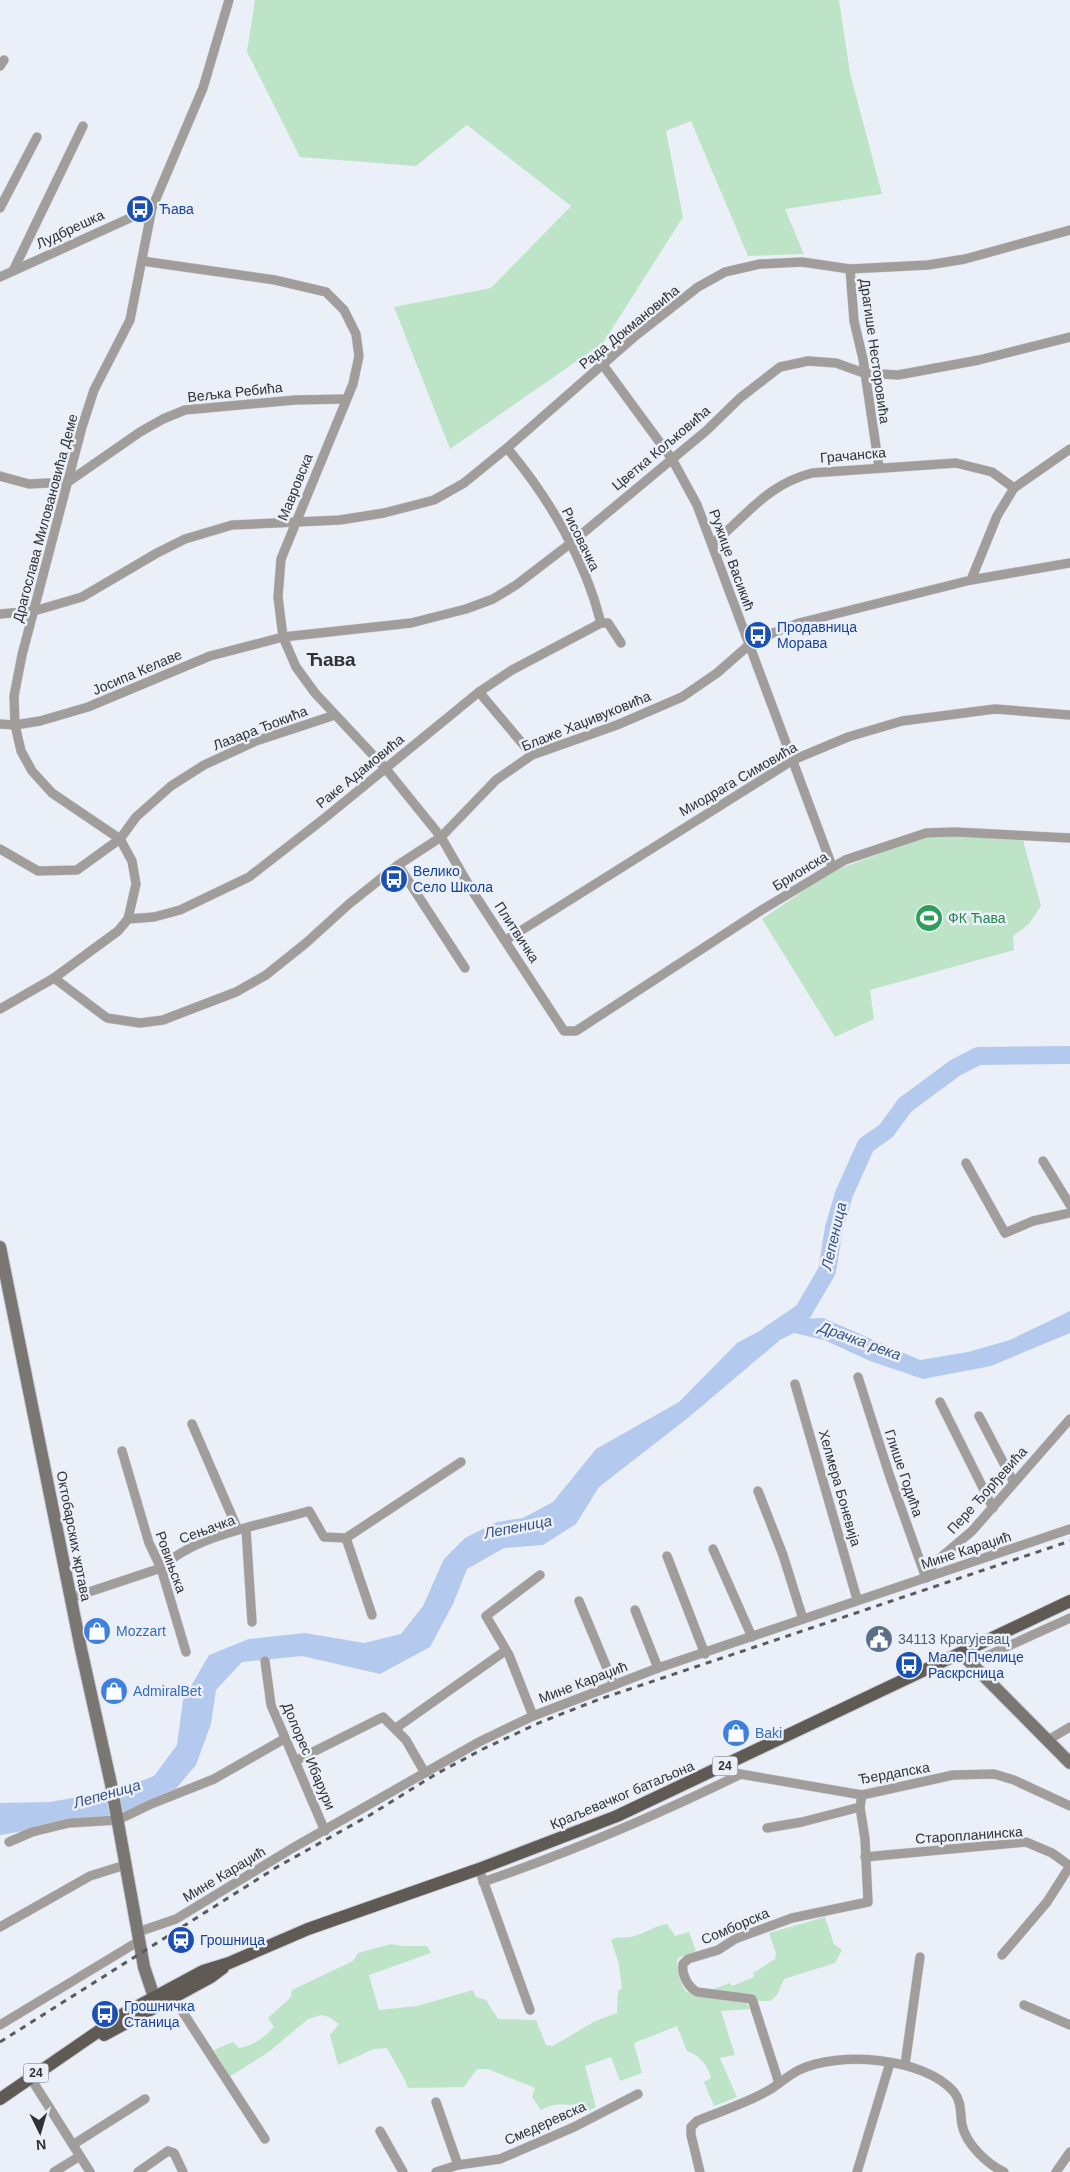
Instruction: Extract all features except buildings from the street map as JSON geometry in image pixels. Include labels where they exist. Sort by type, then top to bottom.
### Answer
[{"type":"main road","name":"Краљевачког батаљона","points":[[0,2099],[30,2077],[73,2050],[100,2029],[155,2002],[203,1971],[229,1963],[308,1929],[479,1869],[617,1816],[1070,1601]]},
{"type":"main road","name":"Краљевачког батаљона","points":[[155,2002],[173,1997],[211,1977],[229,1963]]},
{"type":"street","name":"Драгослава Миловановића Деме","points":[[0,1008],[54,978],[118,931],[128,918],[136,884],[132,861],[120,839],[52,793],[32,771],[21,751],[15,724],[14,696],[34,611],[94,390],[130,320],[152,208],[203,88],[229,0]]},
{"type":"street","points":[[13,271],[83,126]]},
{"type":"street","points":[[0,208],[37,137]]},
{"type":"street","name":"Лудбрешка","points":[[0,277],[152,208]]},
{"type":"street","name":"Рада Докмановића","points":[[0,614],[34,611],[82,596],[185,539],[232,525],[340,520],[384,513],[434,500],[464,483],[603,366],[634,337],[698,287],[725,272],[760,264],[802,262],[850,269],[928,265],[965,259],[1070,230]]},
{"type":"street","name":"Мавровска","points":[[142,262],[275,280],[326,292],[344,310],[356,334],[359,356],[353,384],[345,399],[282,559],[278,597],[283,637],[296,667],[335,715],[386,769],[441,837]]},
{"type":"street","name":"Драгише Несторовића","points":[[850,269],[852,303],[879,467]]},
{"type":"street","name":"Цветка Кољковића","points":[[283,637],[411,623],[466,609],[492,599],[516,585],[571,543],[780,366],[808,361],[836,363],[864,373],[898,375],[979,360],[1070,337]]},
{"type":"street","name":"Ружице Васикић","points":[[603,366],[672,459],[697,505],[713,543],[832,866]]},
{"type":"street","name":"Вељка Ребића","points":[[68,482],[140,432],[163,419],[186,410],[295,400],[345,399]]},
{"type":"street","name":"Рисовачка","points":[[507,448],[540,490],[571,543],[596,603],[601,622],[608,623],[621,643]]},
{"type":"street","points":[[971,580],[997,516],[1014,488],[1070,449]]},
{"type":"street","name":"Грачанска","points":[[713,543],[740,521],[761,497],[791,479],[812,473],[956,463],[992,472],[1014,488]]},
{"type":"street","points":[[0,476],[29,484],[68,482]]},
{"type":"street","name":"Блаже Хаџивуковића","points":[[54,978],[107,1018],[140,1023],[163,1020],[236,992],[266,974],[398,864],[441,837],[496,780],[532,755],[617,725],[682,697],[717,673],[750,646],[773,633],[799,623],[971,580],[1070,563]]},
{"type":"street","name":"Раке Адамовића","points":[[128,918],[154,917],[180,910],[249,877],[386,769],[479,692],[512,670],[601,622]]},
{"type":"street","name":"Јосипа Келаве","points":[[0,724],[40,721],[88,707],[210,656],[283,637]]},
{"type":"street","points":[[479,692],[532,755]]},
{"type":"street","name":"Миодрага Симовића","points":[[506,940],[793,760],[848,737],[902,721],[995,709],[1070,715]]},
{"type":"street","name":"Лазара Ђокића","points":[[0,849],[38,871],[77,870],[120,839],[136,817],[172,786],[204,765],[256,742],[335,715]]},
{"type":"street","name":"Брионска","points":[[576,1030],[844,860],[926,833],[956,832],[1070,838]]},
{"type":"street","name":"Плитвичка","points":[[441,837],[471,889],[564,1031],[576,1030]]},
{"type":"street","points":[[398,864],[465,968]]},
{"type":"street","points":[[1043,1161],[1070,1205]]},
{"type":"street","points":[[966,1163],[1005,1233],[1033,1221],[1070,1213]]},
{"type":"street","name":"Октобарских жртава","points":[[0,1246],[71,1598],[111,1784],[139,1937],[155,2002]]},
{"type":"street","name":"Глише Годића","points":[[858,1377],[889,1474],[926,1578]]},
{"type":"street","name":"Хелмера Боневија","points":[[795,1384],[858,1599]]},
{"type":"street","points":[[940,1402],[992,1508]]},
{"type":"street","points":[[979,1416],[1013,1481]]},
{"type":"street","name":"Пере Ђорђевића","points":[[926,1578],[933,1564],[972,1531],[1013,1481],[1070,1419]]},
{"type":"street","points":[[192,1424],[242,1530],[252,1622]]},
{"type":"street","name":"Ровињска","points":[[122,1451],[148,1543],[161,1568],[186,1652]]},
{"type":"street","points":[[372,1615],[346,1538],[461,1462]]},
{"type":"street","points":[[758,1491],[783,1555],[803,1620]]},
{"type":"street","name":"Сењачка","points":[[71,1598],[161,1568],[172,1557],[194,1545],[309,1511],[324,1536],[346,1538]]},
{"type":"street","name":"Мине Караџић","points":[[0,2025],[139,1937],[176,1919],[479,1742],[533,1716],[658,1668],[705,1654],[858,1599],[1070,1529]]},
{"type":"street","points":[[713,1549],[752,1637]]},
{"type":"street","points":[[667,1556],[705,1654]]},
{"type":"street","points":[[533,1716],[509,1655],[486,1616],[540,1575]]},
{"type":"street","points":[[579,1601],[614,1685]]},
{"type":"street","points":[[635,1610],[658,1668]]},
{"type":"street","points":[[972,1663],[1070,1618]]},
{"type":"street","points":[[396,1728],[505,1651]]},
{"type":"street","points":[[961,1653],[1070,1763]]},
{"type":"street","name":"Долорес Ибарури","points":[[265,1661],[271,1705],[325,1831]]},
{"type":"street","points":[[295,1761],[383,1716],[406,1740],[425,1773]]},
{"type":"street","points":[[1048,1740],[1070,1727]]},
{"type":"street","points":[[9,1842],[32,1832],[69,1823],[117,1816],[214,1779],[284,1739]]},
{"type":"street","name":"Ђердапска","points":[[717,1770],[862,1795],[953,1775],[984,1773],[1014,1780],[1070,1806]]},
{"type":"street","points":[[483,1882],[557,1857],[639,1822],[739,1775]]},
{"type":"street","name":"Сомборска","points":[[780,2083],[752,1999],[697,1992],[690,1988],[682,1969],[683,1964],[688,1959],[718,1950],[735,1939],[792,1918],[868,1902],[860,1807],[862,1795]]},
{"type":"street","points":[[768,1828],[802,1822],[860,1807]]},
{"type":"street","name":"Старопланинска","points":[[865,1857],[1026,1842],[1052,1853],[1070,1866],[1047,1902],[1002,1955]]},
{"type":"street","points":[[0,1927],[90,1876],[125,1865]]},
{"type":"street","points":[[479,1869],[530,2010]]},
{"type":"street","points":[[904,2065],[920,1956]]},
{"type":"street","points":[[173,1997],[265,2139]]},
{"type":"street","points":[[1024,2005],[1070,2025]]},
{"type":"street","points":[[700,2172],[691,2135],[691,2127],[697,2121],[752,2098],[799,2070],[823,2063],[849,2060],[904,2065],[942,2082],[954,2092],[959,2100],[964,2131],[982,2155],[991,2164],[1004,2172]]},
{"type":"street","points":[[857,2172],[890,2063]]},
{"type":"street","points":[[30,2077],[90,2172]]},
{"type":"street","name":"Смедеревска","points":[[436,2172],[458,2164],[500,2158],[574,2127],[638,2094]]},
{"type":"street","points":[[74,2144],[145,2099]]},
{"type":"street","points":[[436,2102],[458,2164]]},
{"type":"street","points":[[380,2131],[403,2172]]},
{"type":"street","points":[[138,2172],[168,2151],[174,2153],[183,2172]]},
{"type":"street","points":[[1056,2172],[1070,2152]]},
{"type":"street","points":[[54,2172],[80,2156]]},
{"type":"green space","points":[[255,0],[839,0],[850,73],[882,194],[785,209],[804,254],[748,256],[691,121],[666,131],[683,217],[603,343],[450,449],[394,307],[491,288],[571,206],[467,125],[416,166],[300,157],[247,52]]},
{"type":"green space","points":[[931,835],[1023,840],[1041,906],[1029,924],[1013,936],[1014,950],[870,990],[874,1019],[835,1037],[762,919],[833,871]]},
{"type":"green space","points":[[825,1917],[834,1944],[842,1950],[835,1963],[784,1979],[777,1995],[770,2001],[757,2001],[748,1994],[710,1990],[730,1983],[732,1986],[754,1977],[753,1973],[775,1959],[776,1953],[769,1933]]},
{"type":"green space","points":[[667,1924],[675,1936],[689,1932],[696,1951],[678,1958],[677,1967],[686,1992],[745,2001],[750,2009],[721,2011],[735,2055],[720,2058],[737,2097],[714,2106],[704,2082],[711,2078],[707,2069],[696,2055],[687,2051],[677,2026],[634,2043],[642,2073],[620,2081],[611,2057],[585,2066],[596,2107],[588,2111],[584,2106],[567,2105],[556,2105],[541,2110],[532,2097],[535,2088],[488,2069],[477,2069],[464,2087],[408,2088],[387,2048],[374,2049],[338,2065],[330,2035],[339,2024],[329,2017],[321,2015],[308,2019],[270,2051],[229,2077],[214,2050],[233,2042],[239,2048],[250,2045],[274,2027],[268,2018],[291,1997],[292,1990],[353,1961],[358,1953],[391,1944],[427,1946],[431,1953],[369,1975],[379,2010],[417,2006],[473,1990],[476,1997],[486,2000],[498,2019],[536,2020],[546,2045],[553,2046],[595,2021],[617,2013],[618,1991],[622,1988],[618,1961],[611,1940],[636,1936]]},
{"type":"water","name":"Драчка река","points":[[1070,1311],[1070,1333],[991,1366],[923,1379],[870,1361],[824,1340],[794,1333],[780,1340],[689,1417],[599,1487],[576,1524],[543,1545],[504,1548],[467,1569],[453,1604],[430,1647],[380,1674],[302,1656],[242,1662],[216,1690],[211,1724],[196,1765],[173,1792],[124,1814],[0,1835],[0,1803],[50,1802],[117,1790],[154,1776],[177,1745],[183,1700],[209,1655],[249,1639],[305,1633],[364,1643],[401,1634],[423,1606],[444,1559],[465,1538],[497,1522],[523,1518],[553,1502],[596,1449],[679,1402],[737,1343],[785,1317],[790,1326],[798,1319],[823,1318],[920,1360],[968,1352],[1010,1340]]},
{"type":"waterway","name":"Лепеница","points":[[769,1335],[803,1312],[827,1271],[834,1228],[844,1194],[866,1145],[886,1131],[905,1105],[955,1068],[978,1056],[1070,1055]]},
{"type":"railway","points":[[0,2042],[277,1867],[370,1815],[436,1774],[483,1749],[541,1722],[600,1699],[1070,1541]]},
{"type":"place","name":"Ћава","points":[[140,209]]},
{"type":"place","name":"Продавница Морава","points":[[758,635]]},
{"type":"place","name":"Велико Село Школа","points":[[394,879]]},
{"type":"place","name":"ФК Ћава","points":[[929,918]]},
{"type":"place","name":"Mozzart","points":[[97,1631]]},
{"type":"place","name":"34113 Крагујевац","points":[[879,1639]]},
{"type":"place","name":"Мале Пчелице Раскрсница","points":[[909,1665]]},
{"type":"place","name":"AdmiralBet","points":[[114,1691]]},
{"type":"place","name":"Baki","points":[[736,1733]]},
{"type":"place","name":"Грошница","points":[[181,1940]]},
{"type":"place","name":"Грошничка Станица","points":[[105,2014]]},
{"type":"district","name":"Ћава","points":[[331,659]]}]
